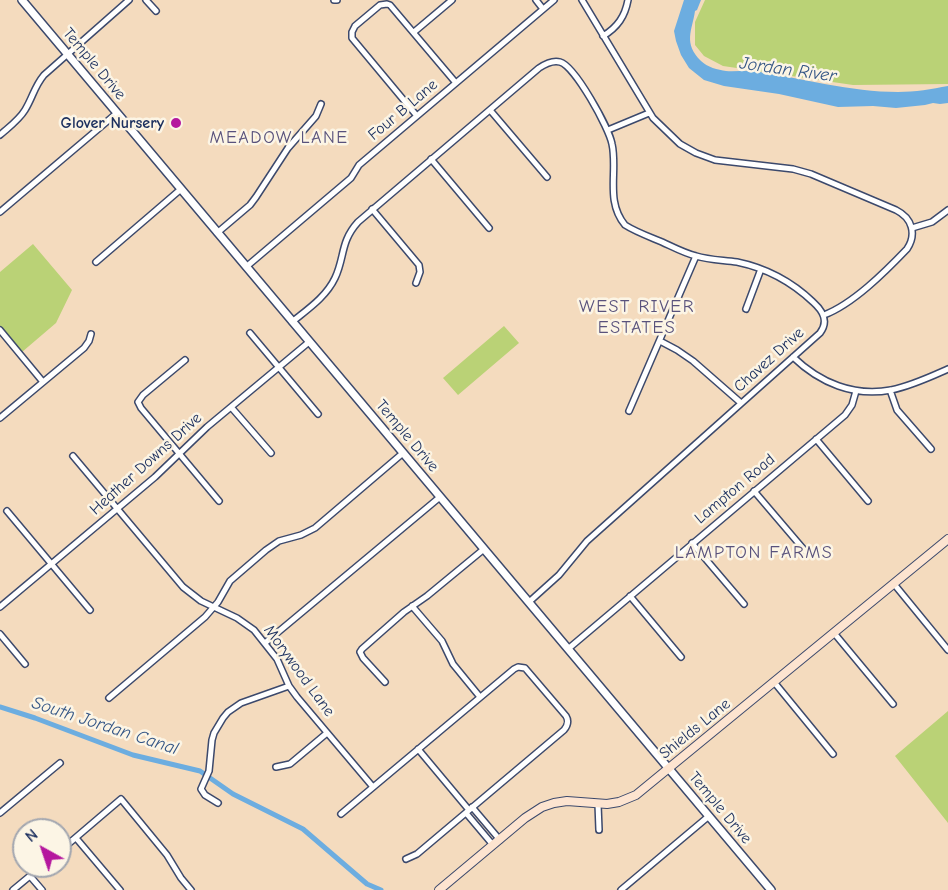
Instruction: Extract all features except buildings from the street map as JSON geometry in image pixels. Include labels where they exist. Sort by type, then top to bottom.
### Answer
[{"type":"main road","name":"Shields Lane","points":[[440,890],[530,814],[548,805],[573,801],[598,804],[619,802],[636,795],[948,539]]},
{"type":"street","name":"Temple Drive","points":[[22,0],[771,890]]},
{"type":"street","points":[[0,135],[21,116],[36,85],[44,75],[129,0]]},
{"type":"street","points":[[146,0],[156,11]]},
{"type":"street","points":[[414,32],[452,0]]},
{"type":"street","points":[[536,0],[543,9]]},
{"type":"street","name":"Four B Lane","points":[[246,267],[351,178],[359,165],[554,0]]},
{"type":"street","points":[[292,322],[329,288],[337,274],[349,234],[358,222],[539,68],[558,61],[574,72],[608,130],[615,160],[613,201],[622,222],[630,228],[696,256],[736,262],[761,269],[795,286],[824,315],[840,308],[858,295],[910,245],[912,228],[907,217],[902,213],[811,174],[793,169],[723,162],[706,158],[681,144],[656,122],[649,112],[582,0]]},
{"type":"street","points":[[603,36],[621,20],[628,0]]},
{"type":"street","points":[[417,116],[352,38],[351,34],[355,26],[379,6],[387,4],[393,7],[456,83]]},
{"type":"street","points":[[217,233],[250,205],[288,148],[316,116],[321,104]]},
{"type":"street","points":[[490,110],[547,177]]},
{"type":"street","points":[[608,130],[649,112]]},
{"type":"street","points":[[0,212],[117,113]]},
{"type":"street","points":[[431,159],[489,228]]},
{"type":"street","points":[[96,262],[181,189]]},
{"type":"street","points":[[372,209],[419,265],[420,272],[416,283]]},
{"type":"street","points":[[912,228],[932,222],[948,210]]},
{"type":"street","points":[[629,411],[696,256]]},
{"type":"street","points":[[746,309],[761,269]]},
{"type":"street","name":"Chavez Drive","points":[[529,602],[559,575],[587,541],[823,329],[824,315]]},
{"type":"street","points":[[0,330],[44,382]]},
{"type":"street","points":[[250,333],[318,414]]},
{"type":"street","points":[[0,418],[84,348],[90,334]]},
{"type":"street","points":[[660,341],[693,360],[741,403]]},
{"type":"street","name":"Heather Downs Drive","points":[[0,607],[118,509],[201,433],[309,342]]},
{"type":"street","points":[[793,357],[822,379],[843,388],[867,392],[890,390],[948,369]]},
{"type":"street","points":[[185,360],[143,394],[138,402],[219,501]]},
{"type":"street","points":[[890,390],[897,410],[931,449]]},
{"type":"street","name":"Lampton Road","points":[[568,649],[849,411],[855,391]]},
{"type":"street","points":[[231,407],[271,453]]},
{"type":"street","points":[[816,439],[868,501]]},
{"type":"street","points":[[109,698],[205,617],[214,608],[231,581],[266,550],[279,542],[315,528],[403,453]]},
{"type":"street","name":"Morywood Lane","points":[[73,456],[183,587],[201,601],[246,623],[265,643],[277,659],[289,686],[373,787]]},
{"type":"street","points":[[754,491],[806,552]]},
{"type":"street","points":[[265,643],[440,497]]},
{"type":"street","points":[[8,511],[90,610]]},
{"type":"street","points":[[693,543],[744,604]]},
{"type":"street","points":[[385,682],[363,658],[360,652],[364,646],[484,549]]},
{"type":"street","points":[[894,584],[948,650]]},
{"type":"street","points":[[630,596],[681,657]]},
{"type":"street","points":[[412,606],[442,641],[453,664],[480,697]]},
{"type":"street","points":[[834,633],[893,704]]},
{"type":"street","points":[[0,634],[25,664]]},
{"type":"street","points":[[341,814],[514,669],[521,666],[527,669],[566,716],[568,725],[417,854],[406,859]]},
{"type":"street","points":[[774,682],[833,754]]},
{"type":"street","points":[[218,803],[203,792],[202,786],[207,776],[212,740],[218,725],[235,707],[289,686]]},
{"type":"street","points":[[276,766],[290,764],[327,733]]},
{"type":"street","points":[[418,750],[496,843]]},
{"type":"street","points":[[0,813],[60,763]]},
{"type":"street","points":[[72,841],[121,799],[167,855],[191,890]]},
{"type":"street","points":[[598,804],[599,830]]},
{"type":"street","points":[[621,890],[709,816]]},
{"type":"street","points":[[76,838],[120,890]]},
{"type":"street","points":[[13,890],[28,878]]},
{"type":"street","points":[[32,878],[42,890]]},
{"type":"green space","points":[[705,0],[948,0],[948,84],[853,85],[723,66],[704,56],[695,45],[695,22]]},
{"type":"green space","points":[[33,244],[72,290],[56,323],[22,352],[0,326],[0,272]]},
{"type":"green space","points":[[504,326],[519,343],[458,395],[443,378]]},
{"type":"green space","points":[[948,711],[948,823],[895,756]]},
{"type":"water","points":[[684,0],[701,0],[695,11],[690,43],[695,55],[713,68],[726,71],[754,71],[880,91],[898,92],[948,86],[948,103],[896,108],[838,107],[779,94],[724,86],[704,80],[689,68],[676,41],[674,31]]},
{"type":"waterway","name":"South Jordan Canal","points":[[0,707],[133,755],[200,771],[233,794],[303,829],[367,884],[381,890]]},
{"type":"place","name":"Glover Nursery","points":[[176,123]]},
{"type":"district","name":"MEADOW LANE","points":[[279,138]]},
{"type":"district","name":"WEST RIVER ESTATES","points":[[637,317]]},
{"type":"district","name":"LAMPTON FARMS","points":[[754,553]]},
{"type":"water label","name":"Jordan River","points":[[788,70]]}]
